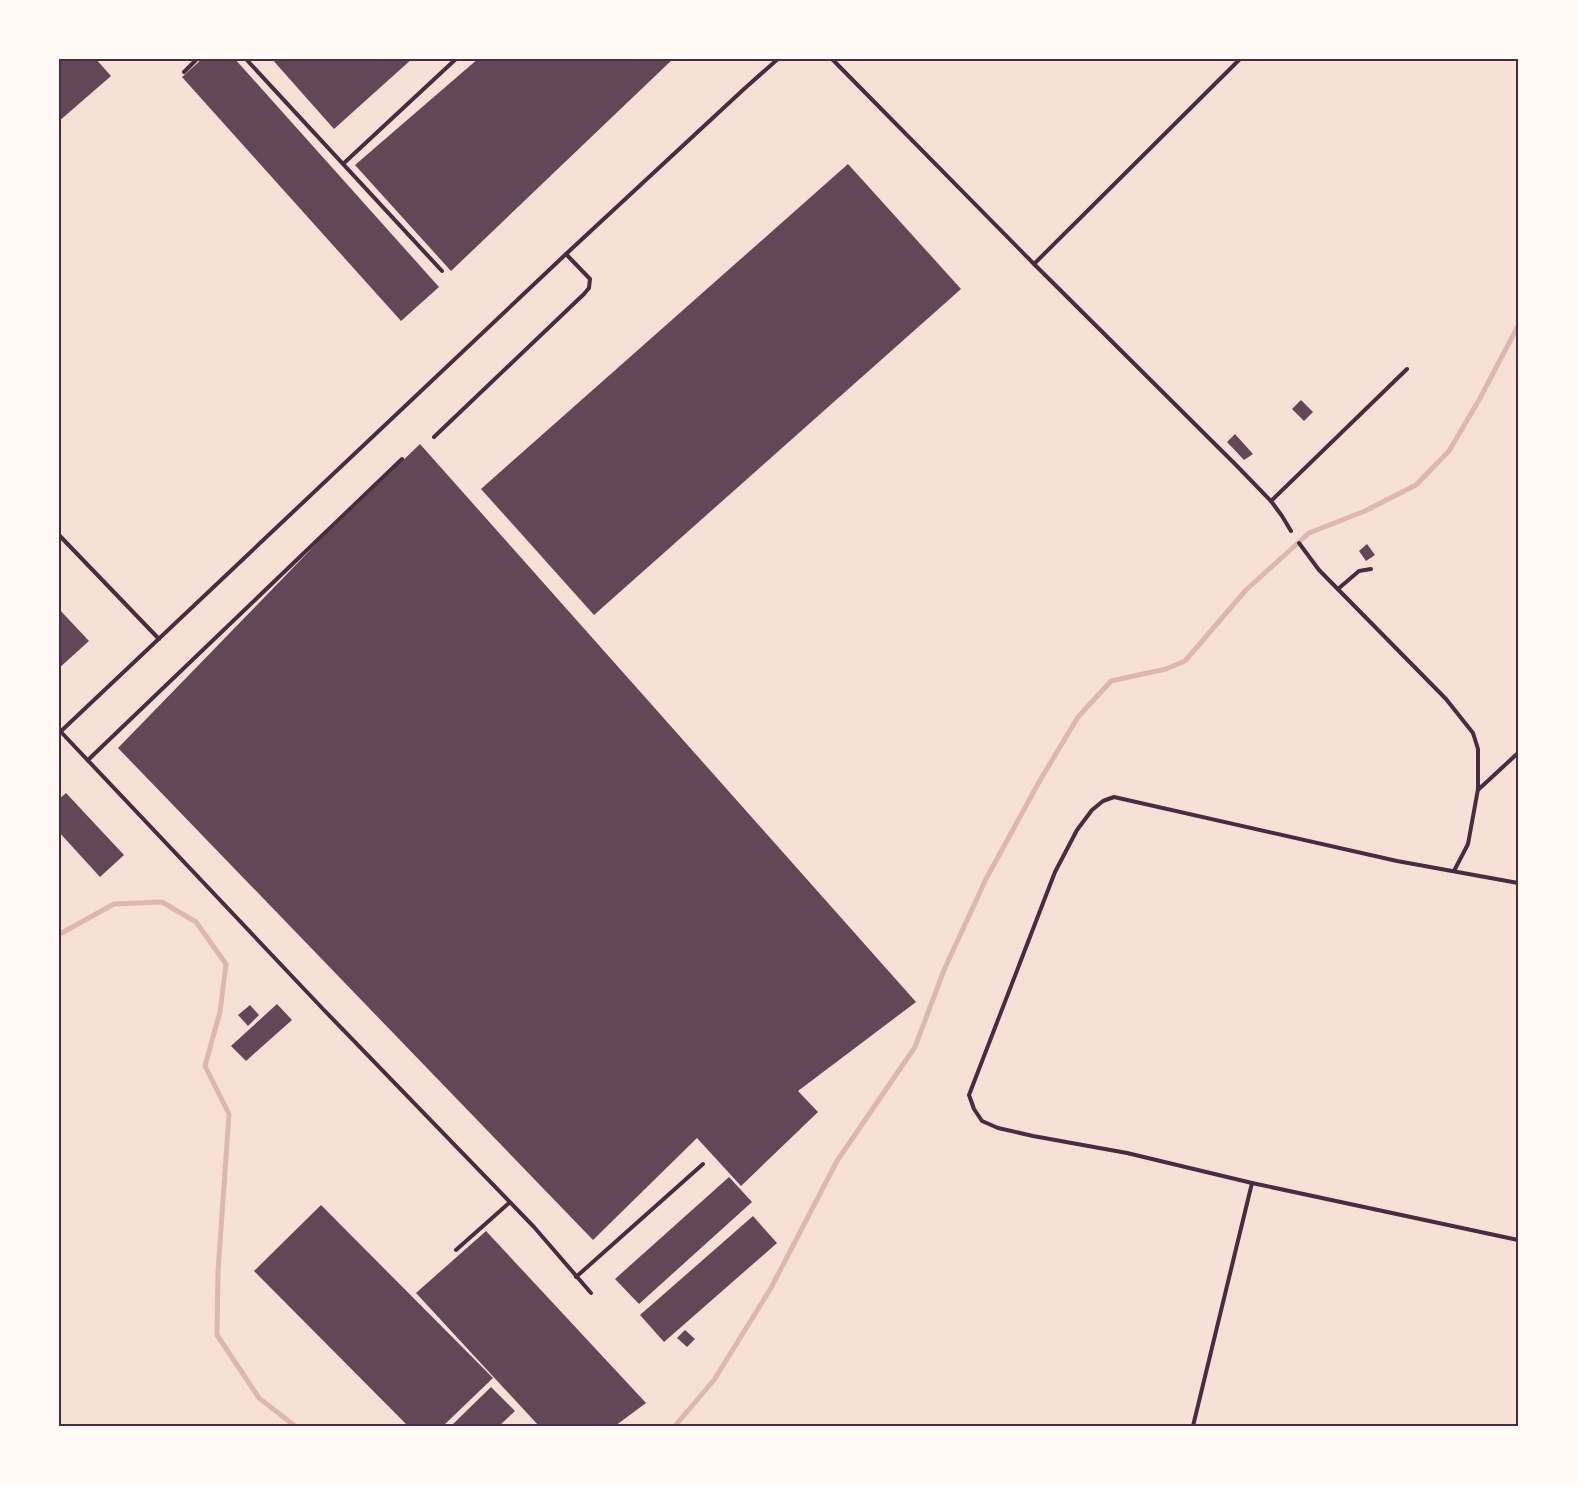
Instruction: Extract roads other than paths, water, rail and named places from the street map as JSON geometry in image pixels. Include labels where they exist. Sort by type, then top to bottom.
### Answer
[{"type":"lane","points":[[184,72],[198,58]]},
{"type":"lane","points":[[245,58],[442,271]]},
{"type":"lane","points":[[343,164],[457,58]]},
{"type":"lane","points":[[591,1293],[534,1227],[60,733],[566,254],[779,58]]},
{"type":"lane","points":[[831,58],[1237,466],[1271,501],[1291,531]]},
{"type":"lane","points":[[1034,264],[1242,58]]},
{"type":"lane","points":[[434,437],[589,288],[590,279],[566,254]]},
{"type":"lane","points":[[1271,501],[1407,369]]},
{"type":"lane","points":[[88,760],[402,459]]},
{"type":"lane","points":[[58,534],[159,639]]},
{"type":"lane","points":[[1299,543],[1319,570],[1446,699],[1473,733],[1478,749],[1479,789],[1468,844],[1454,871]]},
{"type":"lane","points":[[1338,589],[1359,571],[1371,569]]},
{"type":"lane","points":[[1479,789],[1518,753]]},
{"type":"lane","points":[[1518,883],[1438,869],[1114,797],[1103,801],[1092,810],[1077,830],[1055,872],[969,1095],[982,1121],[998,1128],[1127,1153],[1252,1183],[1518,1240]]},
{"type":"lane","points":[[576,1277],[703,1164]]},
{"type":"lane","points":[[1193,1426],[1252,1183]]},
{"type":"lane","points":[[456,1250],[509,1203]]},
{"type":"waterway","points":[[675,1426],[714,1380],[771,1288],[837,1161],[915,1047],[944,970],[986,879],[1039,782],[1078,717],[1111,681],[1166,669],[1185,661],[1246,590],[1309,533],[1365,511],[1416,485],[1449,451],[1518,326]]},
{"type":"waterway","points":[[58,935],[114,904],[162,902],[196,922],[226,964],[220,1012],[205,1066],[229,1114],[218,1272],[217,1335],[259,1398],[295,1426]]}]
